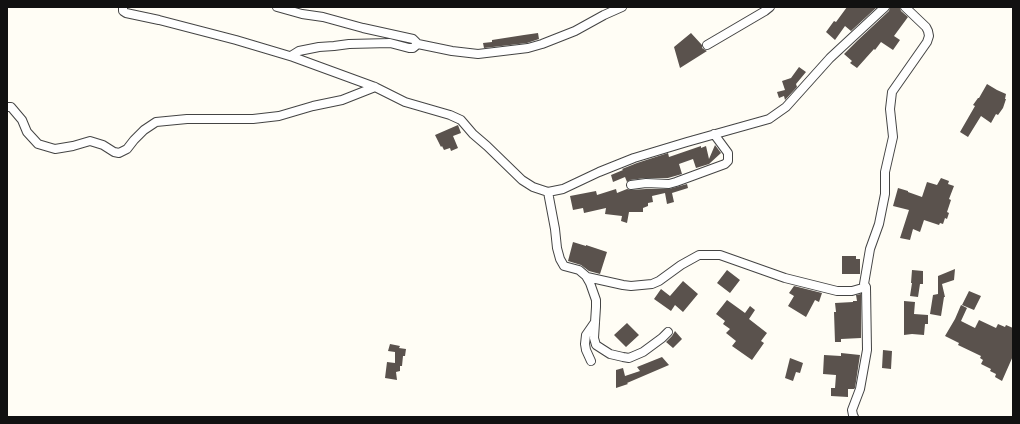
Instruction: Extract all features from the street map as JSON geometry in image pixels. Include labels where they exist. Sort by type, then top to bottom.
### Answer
[{"type":"street","points":[[123,7],[123,11],[126,13],[236,40],[291,56],[375,87],[406,102],[450,115],[461,120],[473,134],[522,180],[533,187],[548,192],[563,190],[599,172],[634,158],[769,119],[786,107],[830,58],[885,7]]},
{"type":"street","points":[[277,7],[413,39],[418,44],[452,51],[478,54],[528,48],[553,40],[575,31],[622,7]]},
{"type":"street","points":[[707,45],[770,7]]},
{"type":"street","points":[[854,417],[852,410],[860,389],[867,350],[866,287],[864,284],[870,249],[879,224],[885,194],[885,172],[893,137],[890,108],[892,92],[927,42],[928,36],[926,27],[905,7]]},
{"type":"street","points":[[291,56],[299,51],[349,44],[390,43],[409,48],[414,48],[418,44]]},
{"type":"street","points":[[7,107],[11,107],[22,120],[27,132],[38,144],[55,149],[90,141],[103,145],[114,152],[119,153],[127,148],[144,130],[156,122],[187,119],[246,119],[279,116],[313,106],[342,100],[375,87]]},
{"type":"street","points":[[631,185],[646,183],[669,184],[724,164],[728,161],[728,153],[714,134]]},
{"type":"street","points":[[548,192],[560,259],[564,266],[579,270],[587,277],[596,300],[594,338],[596,345],[610,354],[629,358],[654,344],[668,332]]},
{"type":"street","points":[[587,277],[631,286],[652,284],[659,281],[680,265],[699,256],[720,255],[785,278],[837,291],[852,291],[866,287]]},
{"type":"street","points":[[591,360],[585,344],[586,335],[595,322]]},
{"type":"building","points":[[847,7],[877,7],[851,31],[845,26],[835,40],[826,32],[834,21],[836,22]]},
{"type":"building","points":[[890,7],[900,7],[901,11],[908,17],[894,36],[900,40],[893,50],[881,42],[857,68],[850,63],[852,61],[844,54],[889,11]]},
{"type":"building","points":[[538,33],[539,39],[527,43],[484,48],[483,43],[492,42],[492,40]]},
{"type":"building","points":[[691,33],[702,45],[702,48],[707,51],[680,68],[674,47]]},
{"type":"building","points":[[799,67],[806,72],[796,84],[797,87],[785,100],[784,96],[779,98],[777,92],[785,90],[782,81],[791,78]]},
{"type":"building","points":[[987,84],[1006,94],[1003,108],[998,115],[996,114],[991,123],[981,116],[968,137],[960,132],[975,106],[973,105]]},
{"type":"building","points":[[458,125],[461,133],[453,136],[458,148],[451,151],[450,148],[444,150],[435,135]]},
{"type":"building","points":[[715,145],[721,153],[709,164],[696,168],[693,159],[679,164],[682,174],[668,178],[645,178],[630,180],[627,182],[625,177],[613,182],[611,175],[623,170],[622,169],[668,153],[669,157],[701,146],[701,148],[706,146],[709,159]]},
{"type":"building","points":[[941,178],[949,181],[948,184],[954,186],[949,199],[951,200],[947,212],[949,213],[947,219],[945,218],[943,224],[940,223],[939,225],[924,220],[920,232],[913,229],[910,240],[900,238],[909,210],[893,206],[898,188],[922,197],[927,182],[937,185]]},
{"type":"building","points":[[687,184],[688,188],[672,193],[674,202],[667,204],[665,193],[652,196],[653,202],[648,203],[648,206],[643,208],[643,212],[629,212],[627,223],[621,221],[622,216],[605,214],[606,208],[584,213],[583,208],[573,210],[570,196],[596,191],[597,195],[616,189],[617,193],[627,189],[669,189]]},
{"type":"building","points":[[573,242],[607,252],[600,274],[589,271],[581,265],[568,261]]},
{"type":"building","points":[[842,256],[856,256],[856,259],[860,259],[860,274],[842,274]]},
{"type":"building","points":[[955,269],[954,280],[942,284],[945,297],[941,316],[930,314],[933,295],[938,294],[938,276]]},
{"type":"building","points":[[727,270],[740,280],[730,293],[717,283]]},
{"type":"building","points":[[912,270],[923,271],[923,284],[920,284],[918,297],[910,296]]},
{"type":"building","points":[[683,281],[698,294],[683,312],[675,305],[671,311],[654,299],[661,289],[670,296]]},
{"type":"building","points":[[794,286],[822,293],[819,302],[815,300],[806,317],[788,306],[794,296],[789,293]]},
{"type":"building","points":[[969,291],[981,296],[974,310],[962,305]]},
{"type":"building","points":[[861,294],[861,338],[841,339],[841,342],[835,342],[835,303],[857,301],[856,295]]},
{"type":"building","points":[[727,300],[745,313],[750,306],[755,310],[749,319],[767,333],[761,341],[764,343],[752,360],[732,346],[736,341],[726,333],[730,329],[723,324],[725,321],[716,314]]},
{"type":"building","points":[[904,301],[915,302],[914,314],[928,315],[928,324],[925,324],[924,335],[904,335]]},
{"type":"building","points":[[961,305],[967,308],[961,321],[975,328],[979,320],[996,328],[998,324],[1013,328],[1013,356],[1002,381],[995,377],[996,374],[990,371],[991,369],[981,364],[983,360],[980,358],[981,356],[958,345],[959,343],[945,336]]},
{"type":"building","points":[[627,323],[639,335],[626,347],[614,335]]},
{"type":"building","points":[[675,331],[682,339],[673,348],[666,342]]},
{"type":"building","points":[[390,344],[406,349],[405,356],[403,356],[402,366],[400,366],[400,371],[396,372],[397,380],[385,378],[387,362],[395,363],[395,352],[388,351]]},
{"type":"building","points":[[883,350],[892,351],[891,369],[882,368]]},
{"type":"building","points":[[841,353],[860,355],[855,388],[848,389],[848,397],[831,396],[831,388],[835,388],[836,375],[823,374],[824,355],[841,356]]},
{"type":"building","points":[[662,357],[669,365],[616,388],[616,370],[623,368],[625,376],[640,371],[637,367]]},
{"type":"building","points":[[790,358],[803,363],[800,373],[796,372],[793,381],[785,378]]}]
